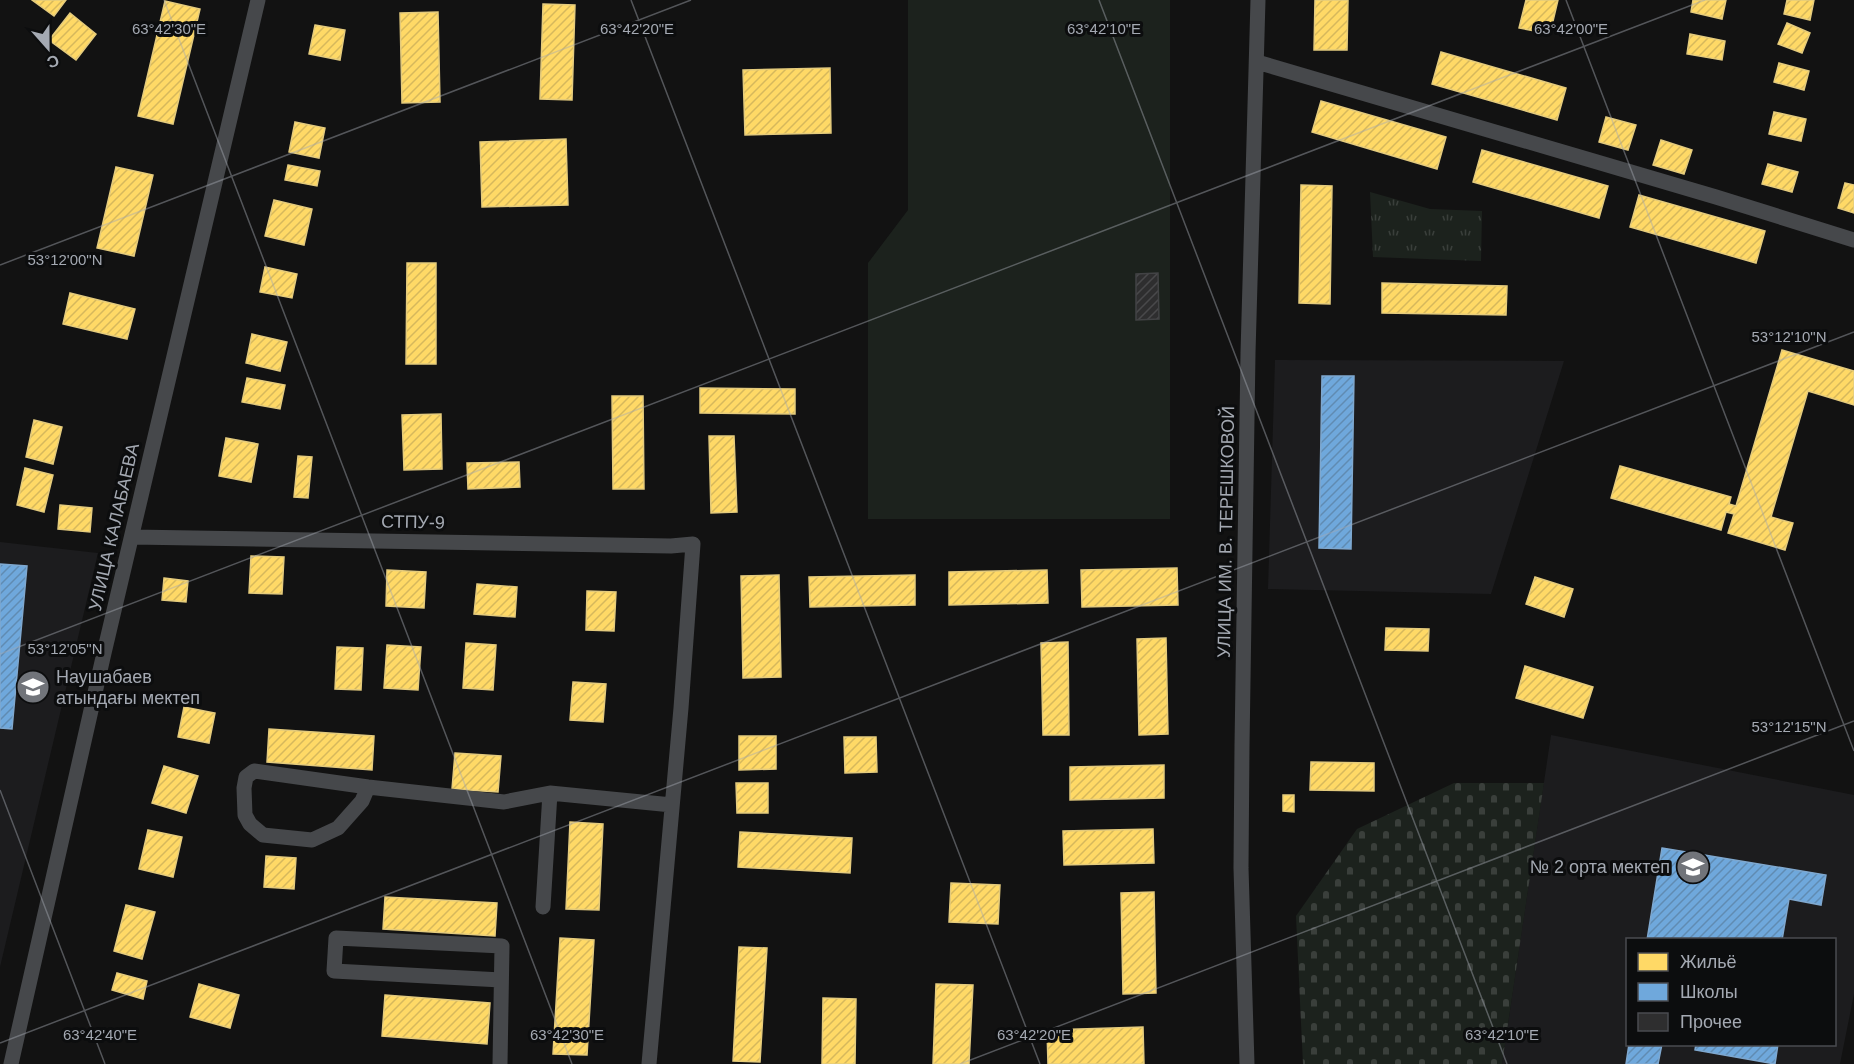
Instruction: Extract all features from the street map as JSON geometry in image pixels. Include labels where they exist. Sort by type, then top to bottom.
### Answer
[{"type":"street","name":"УЛИЦА КАЛАБАЕВА","points":[[10,1063],[258,0]]},
{"type":"street","name":"УЛИЦА ИМ. В. ТЕРЕШКОВОЙ","points":[[1247,1064],[1241,868],[1242,768],[1248,353],[1258,0]]},
{"type":"street","points":[[1257,62],[1854,240]]},
{"type":"street","name":"СТПУ-9","points":[[132,537],[693,544],[672,805]]},
{"type":"street","points":[[368,787],[362,801],[338,828],[312,840],[263,835],[250,824],[245,815],[246,777],[254,771],[368,787],[504,802],[550,793],[672,805],[649,1064]]},
{"type":"street","points":[[543,907],[550,793]]},
{"type":"street","points":[[500,1064],[501,980],[501,946],[336,938],[334,971],[501,980]]},
{"type":"shaded area","points":[[1275,360],[1564,361],[1491,594],[1268,589]]},
{"type":"shaded area","name":"Наушабаев атындағы мектеп","points":[[0,542],[98,553],[0,967]]},
{"type":"shaded area","name":"№ 2 орта мектеп","points":[[1551,735],[1854,795],[1854,994],[1840,1064],[1502,1064]]},
{"type":"green space","points":[[908,0],[1170,0],[1170,519],[868,519],[868,263],[908,210]]},
{"type":"green space","points":[[1370,192],[1430,209],[1482,211],[1481,261],[1373,257]]},
{"type":"green space","points":[[1454,783],[1544,783],[1502,1064],[1303,1064],[1296,916],[1357,829]]},
{"type":"building: Жильё","points":[[32,0],[66,0],[54,16]]},
{"type":"building: Жильё","points":[[1315,0],[1348,0],[1347,50],[1314,50]]},
{"type":"building: Жильё","points":[[1526,0],[1558,0],[1550,34],[1519,28]]},
{"type":"building: Жильё","points":[[1693,0],[1726,0],[1722,19],[1691,12]]},
{"type":"building: Жильё","points":[[1787,0],[1814,0],[1810,20],[1784,14]]},
{"type":"building: Жильё","points":[[165,1],[200,9],[173,124],[138,116]]},
{"type":"building: Жильё","points":[[543,4],[575,5],[572,100],[540,99]]},
{"type":"building: Жильё","points":[[438,12],[440,102],[402,103],[400,13]]},
{"type":"building: Жильё","points":[[70,13],[96,34],[76,60],[49,40]]},
{"type":"building: Жильё","points":[[1787,23],[1810,33],[1802,53],[1778,44]]},
{"type":"building: Жильё","points":[[315,25],[345,30],[340,60],[309,54]]},
{"type":"building: Жильё","points":[[1690,34],[1725,41],[1722,60],[1687,54]]},
{"type":"building: Жильё","points":[[1441,52],[1566,88],[1557,120],[1432,84]]},
{"type":"building: Жильё","points":[[1779,63],[1809,71],[1804,90],[1774,82]]},
{"type":"building: Жильё","points":[[830,68],[831,133],[745,135],[743,70]]},
{"type":"building: Жильё","points":[[1321,101],[1446,137],[1437,169],[1312,132]]},
{"type":"building: Жильё","points":[[1774,112],[1806,119],[1801,141],[1769,134]]},
{"type":"building: Жильё","points":[[1606,117],[1636,125],[1628,150],[1599,142]]},
{"type":"building: Жильё","points":[[295,122],[325,128],[319,158],[289,152]]},
{"type":"building: Жильё","points":[[566,139],[568,205],[482,207],[480,142]]},
{"type":"building: Жильё","points":[[1661,140],[1692,150],[1684,174],[1653,165]]},
{"type":"building: Жильё","points":[[1482,150],[1608,186],[1599,218],[1473,182]]},
{"type":"building: Жильё","points":[[1768,164],[1798,172],[1792,192],[1762,184]]},
{"type":"building: Жильё","points":[[288,165],[320,171],[317,186],[285,180]]},
{"type":"building: Жильё","points":[[116,167],[153,175],[134,256],[97,248]]},
{"type":"building: Жильё","points":[[1845,183],[1854,185],[1854,213],[1838,208]]},
{"type":"building: Жильё","points":[[1301,185],[1332,186],[1330,304],[1299,303]]},
{"type":"building: Жильё","points":[[1639,195],[1765,231],[1756,263],[1630,227]]},
{"type":"building: Жильё","points":[[274,200],[312,209],[304,245],[265,236]]},
{"type":"building: Жильё","points":[[407,263],[436,263],[436,364],[406,364]]},
{"type":"building: Жильё","points":[[265,267],[297,274],[292,298],[260,292]]},
{"type":"building: Жильё","points":[[1382,283],[1507,286],[1506,315],[1382,313]]},
{"type":"building: Жильё","points":[[70,293],[135,309],[127,339],[63,324]]},
{"type":"building: Жильё","points":[[252,334],[287,342],[280,371],[246,363]]},
{"type":"building: Жильё","points":[[1782,350],[1854,371],[1854,405],[1808,391],[1771,517],[1793,523],[1785,550],[1728,533],[1734,514],[1726,512],[1721,530],[1611,498],[1620,466],[1731,497],[1729,504],[1736,506]]},
{"type":"building: Жильё","points":[[247,378],[285,385],[280,409],[242,402]]},
{"type":"building: Жильё","points":[[700,388],[795,389],[795,414],[700,413]]},
{"type":"building: Жильё","points":[[612,396],[643,396],[644,489],[613,489]]},
{"type":"building: Жильё","points":[[441,414],[442,469],[404,470],[402,415]]},
{"type":"building: Жильё","points":[[34,420],[62,427],[53,464],[26,457]]},
{"type":"building: Жильё","points":[[709,436],[734,436],[737,512],[711,513]]},
{"type":"building: Жильё","points":[[226,438],[258,444],[251,482],[219,476]]},
{"type":"building: Жильё","points":[[298,456],[312,457],[308,498],[294,497]]},
{"type":"building: Жильё","points":[[519,462],[520,487],[468,489],[467,463]]},
{"type":"building: Жильё","points":[[25,468],[53,475],[44,512],[17,505]]},
{"type":"building: Жильё","points":[[60,505],[92,508],[90,532],[58,529]]},
{"type":"building: Жильё","points":[[251,556],[284,557],[282,594],[249,593]]},
{"type":"building: Жильё","points":[[1177,568],[1178,605],[1082,607],[1081,570]]},
{"type":"building: Жильё","points":[[387,570],[426,572],[424,608],[386,606]]},
{"type":"building: Жильё","points":[[1047,570],[1048,603],[949,605],[949,572]]},
{"type":"building: Жильё","points":[[779,575],[781,677],[743,678],[741,576]]},
{"type":"building: Жильё","points":[[915,575],[915,605],[810,607],[809,577]]},
{"type":"building: Жильё","points":[[1535,577],[1573,589],[1564,617],[1526,604]]},
{"type":"building: Жильё","points":[[164,578],[188,581],[186,602],[162,600]]},
{"type":"building: Жильё","points":[[477,584],[517,587],[515,617],[474,614]]},
{"type":"building: Жильё","points":[[587,591],[616,592],[614,631],[586,630]]},
{"type":"building: Жильё","points":[[1386,628],[1429,629],[1428,651],[1385,650]]},
{"type":"building: Жильё","points":[[1166,638],[1168,734],[1139,735],[1137,639]]},
{"type":"building: Жильё","points":[[1068,642],[1069,735],[1043,735],[1041,643]]},
{"type":"building: Жильё","points":[[466,643],[496,645],[493,690],[463,688]]},
{"type":"building: Жильё","points":[[387,645],[421,647],[418,690],[384,688]]},
{"type":"building: Жильё","points":[[337,647],[363,648],[361,690],[335,689]]},
{"type":"building: Жильё","points":[[1525,666],[1593,687],[1583,718],[1516,698]]},
{"type":"building: Жильё","points":[[573,682],[606,684],[603,722],[570,720]]},
{"type":"building: Жильё","points":[[184,707],[215,713],[209,743],[178,737]]},
{"type":"building: Жильё","points":[[269,729],[374,736],[372,770],[267,762]]},
{"type":"building: Жильё","points":[[739,736],[776,736],[776,769],[739,770]]},
{"type":"building: Жильё","points":[[844,737],[876,737],[877,772],[845,773]]},
{"type":"building: Жильё","points":[[455,753],[501,756],[498,792],[452,789]]},
{"type":"building: Жильё","points":[[1311,762],[1374,763],[1374,791],[1310,790]]},
{"type":"building: Жильё","points":[[1164,765],[1164,798],[1070,800],[1070,767]]},
{"type":"building: Жильё","points":[[164,766],[198,776],[186,813],[152,803]]},
{"type":"building: Жильё","points":[[736,783],[768,783],[768,813],[737,813]]},
{"type":"building: Жильё","points":[[1283,795],[1294,795],[1294,812],[1283,811]]},
{"type":"building: Жильё","points":[[570,822],[603,824],[599,910],[566,909]]},
{"type":"building: Жильё","points":[[1153,829],[1154,863],[1064,865],[1063,831]]},
{"type":"building: Жильё","points":[[148,830],[182,837],[173,877],[139,869]]},
{"type":"building: Жильё","points":[[740,832],[852,838],[850,873],[738,867]]},
{"type":"building: Жильё","points":[[266,856],[296,858],[294,889],[264,887]]},
{"type":"building: Жильё","points":[[951,883],[1000,885],[998,924],[949,922]]},
{"type":"building: Жильё","points":[[1154,892],[1156,993],[1123,994],[1121,893]]},
{"type":"building: Жильё","points":[[385,897],[497,903],[495,936],[383,929]]},
{"type":"building: Жильё","points":[[126,905],[155,912],[142,959],[114,951]]},
{"type":"building: Жильё","points":[[560,938],[594,940],[587,1055],[553,1054]]},
{"type":"building: Жильё","points":[[739,947],[767,948],[760,1062],[733,1061]]},
{"type":"building: Жильё","points":[[117,973],[147,981],[143,999],[112,990]]},
{"type":"building: Жильё","points":[[199,984],[239,995],[230,1028],[190,1017]]},
{"type":"building: Жильё","points":[[936,984],[973,985],[969,1064],[933,1064]]},
{"type":"building: Жильё","points":[[385,995],[490,1003],[487,1044],[382,1036]]},
{"type":"building: Жильё","points":[[823,998],[856,999],[855,1064],[822,1064]]},
{"type":"building: Жильё","points":[[1143,1027],[1144,1064],[1048,1064],[1047,1030]]},
{"type":"building: Школы","points":[[1322,376],[1354,376],[1351,549],[1319,548]]},
{"type":"building: Школы","points":[[0,564],[27,566],[12,729],[0,728]]},
{"type":"building: Школы","points":[[1662,848],[1826,875],[1821,905],[1789,899],[1782,938],[1647,938]]},
{"type":"building: Школы","points":[[1629,1046],[1662,1046],[1658,1064],[1626,1064]]},
{"type":"building: Школы","points":[[1696,1046],[1778,1046],[1775,1064],[1695,1050]]},
{"type":"building: Прочее","points":[[1158,273],[1159,319],[1136,320],[1136,274]]},
{"type":"place","name":"Наушабаев атындағы мектеп","points":[[33,687]]},
{"type":"place","name":"№ 2 орта мектеп","points":[[1693,867]]}]
